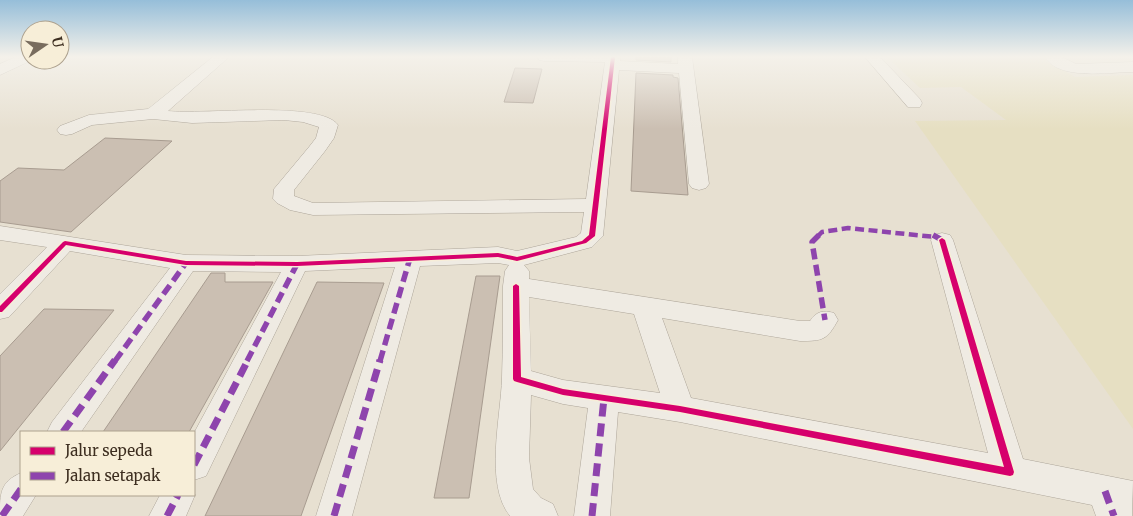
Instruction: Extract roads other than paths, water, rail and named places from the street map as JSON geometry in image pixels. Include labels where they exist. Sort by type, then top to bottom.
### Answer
[{"type":"street","points":[[153,114],[193,81]]},
{"type":"street","points":[[516,272],[584,242],[592,236],[610,81]]},
{"type":"street","points":[[688,81],[699,184]]},
{"type":"street","points":[[894,81],[914,103]]},
{"type":"street","points":[[66,130],[89,120],[153,114],[192,118],[262,114],[308,118],[325,121],[329,125],[325,138],[284,189],[284,199],[291,204],[313,209],[542,204],[596,205]]},
{"type":"street","points":[[0,232],[186,263],[297,264],[498,255],[516,272],[645,306],[800,331],[817,331],[825,320]]},
{"type":"street","points":[[942,240],[1010,472]]},
{"type":"street","points":[[0,310],[65,243]]},
{"type":"street","points":[[334,516],[410,258]]},
{"type":"street","points":[[64,431],[186,263]]},
{"type":"street","points":[[195,463],[297,264]]},
{"type":"street","points":[[516,272],[517,379],[513,474],[519,501],[534,514],[540,516]]},
{"type":"street","points":[[645,306],[680,409]]},
{"type":"street","points":[[517,379],[563,392],[680,409],[1010,472],[1117,501]]},
{"type":"street","points":[[592,516],[604,398]]},
{"type":"street","points":[[2,516],[20,490]]},
{"type":"street","points":[[167,516],[177,496]]}]
